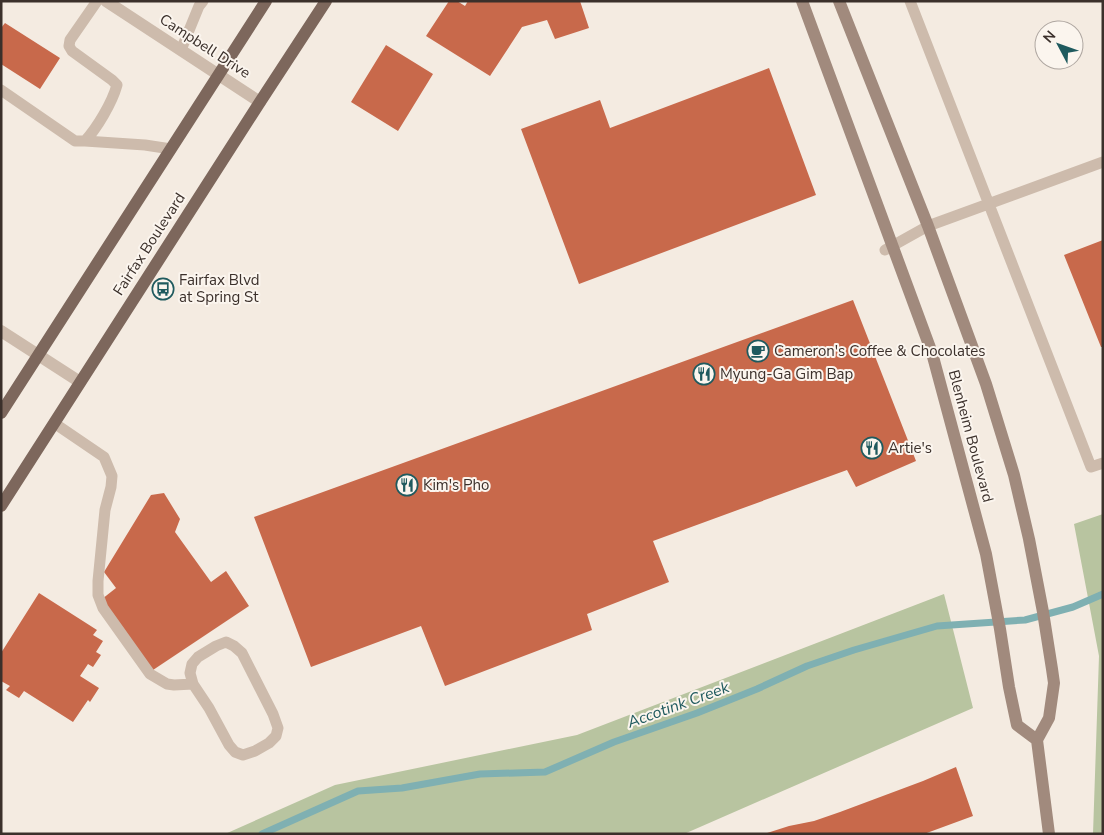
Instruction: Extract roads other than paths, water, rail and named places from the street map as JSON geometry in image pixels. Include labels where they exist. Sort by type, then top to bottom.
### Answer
[{"type":"main road","points":[[1,414],[266,1]]},
{"type":"main road","name":"Fairfax Boulevard","points":[[1,506],[326,1]]},
{"type":"main road","name":"Blenheim Boulevard","points":[[802,1],[889,247],[932,353],[986,554],[1017,725],[1037,740],[1049,718],[1054,684],[1043,612],[1014,475],[986,384],[928,226],[840,1]]},
{"type":"main road","points":[[1037,740],[1049,834]]},
{"type":"street","name":"Campbell Drive","points":[[106,1],[260,102]]},
{"type":"street","points":[[1,331],[80,382]]},
{"type":"lane","points":[[85,141],[92,133],[117,86],[112,80],[72,51],[69,46],[70,40],[97,1]]},
{"type":"lane","points":[[910,1],[1091,467],[1103,462]]},
{"type":"lane","points":[[181,50],[198,3]]},
{"type":"lane","points":[[1,90],[75,141],[145,144],[171,149]]},
{"type":"lane","points":[[889,247],[928,226],[1103,162]]},
{"type":"lane","points":[[54,423],[104,457],[112,476],[105,510],[98,581],[98,595],[103,608],[150,674],[167,684],[194,684]]},
{"type":"lane","points":[[226,642],[234,646],[242,653],[273,714],[278,728],[276,736],[269,743],[254,751],[243,755],[236,752],[229,745],[194,684],[190,673],[192,664],[198,657],[226,642]]},
{"type":"waterway","name":"Accotink Creek","points":[[262,834],[358,791],[402,788],[480,774],[545,772],[614,742],[697,713],[757,689],[807,666],[854,650],[937,626],[1025,620],[1073,607],[1103,594]]},
{"type":"place","name":"Fairfax Blvd at Spring St","points":[[163,289]]},
{"type":"place","name":"Cameron's Coffee & Chocolates","points":[[758,351]]},
{"type":"place","name":"Myung-Ga Gim Bap","points":[[704,374]]},
{"type":"place","name":"Artie's","points":[[872,448]]},
{"type":"place","name":"Kim's Pho","points":[[407,485]]}]
